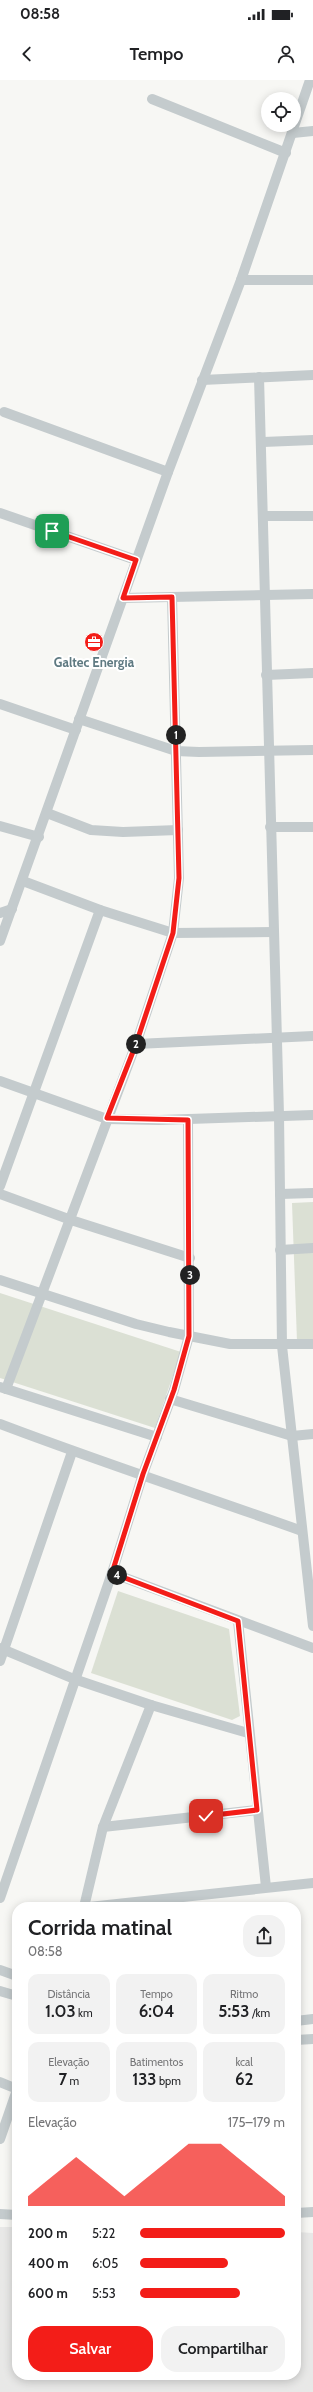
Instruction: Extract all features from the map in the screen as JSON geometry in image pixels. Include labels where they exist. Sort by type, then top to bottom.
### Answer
[{"type":"street","points":[[0,941],[39,837],[79,719],[168,472],[241,280],[293,133],[310,80]]},
{"type":"street","points":[[152,99],[286,153]]},
{"type":"street","points":[[293,133],[313,131]]},
{"type":"street","points":[[241,280],[313,280]]},
{"type":"street","points":[[202,380],[313,376]]},
{"type":"street","points":[[259,377],[263,442],[264,595],[279,1115],[282,1346],[313,1626]]},
{"type":"street","points":[[4,412],[168,472]]},
{"type":"street","points":[[263,442],[313,440]]},
{"type":"street","points":[[0,513],[136,560]]},
{"type":"street","points":[[263,516],[313,516]]},
{"type":"street","points":[[123,598],[313,594]]},
{"type":"street","points":[[157,1437],[3,1388],[40,1293],[71,1220],[107,1118],[136,1044],[173,933],[179,878],[172,597]]},
{"type":"street","points":[[266,675],[313,673]]},
{"type":"street","points":[[0,704],[76,730]]},
{"type":"street","points":[[79,719],[176,751],[313,750]]},
{"type":"street","points":[[47,813],[91,830],[124,832],[178,830]]},
{"type":"street","points":[[0,826],[39,837]]},
{"type":"street","points":[[270,827],[313,827]]},
{"type":"street","points":[[23,881],[100,910],[173,933],[273,932]]},
{"type":"street","points":[[0,913],[12,909]]},
{"type":"street","points":[[0,1186],[100,910]]},
{"type":"street","points":[[136,1044],[313,1036]]},
{"type":"street","points":[[0,1081],[107,1118],[188,1120],[279,1115],[313,1115]]},
{"type":"street","points":[[0,1898],[74,1679],[112,1573],[143,1474],[170,1400],[189,1336],[190,1258],[188,1120]]},
{"type":"street","points":[[280,1194],[313,1193]]},
{"type":"street","points":[[0,1194],[71,1220],[190,1258]]},
{"type":"street","points":[[280,1250],[313,1248]]},
{"type":"street","points":[[0,1280],[136,1324],[189,1336],[230,1344],[282,1346],[313,1344]]},
{"type":"street","points":[[170,1400],[292,1436],[313,1434]]},
{"type":"street","points":[[0,1424],[72,1452],[143,1474],[302,1531]]},
{"type":"street","points":[[0,1660],[2,1649],[72,1452]]},
{"type":"street","points":[[112,1573],[313,1648]]},
{"type":"street","points":[[238,1621],[248,1733],[266,1887]]},
{"type":"street","points":[[2,1649],[74,1679],[151,1705],[248,1733]]},
{"type":"street","points":[[85,1902],[103,1827],[151,1705]]},
{"type":"street","points":[[103,1827],[257,1810]]},
{"type":"street","points":[[0,1867],[10,1871]]},
{"type":"street","points":[[133,1902],[313,1883]]},
{"type":"street","points":[[0,1970],[12,1974]]},
{"type":"street","points":[[0,1991],[12,1995]]},
{"type":"street","points":[[301,2020],[313,2019]]},
{"type":"street","points":[[301,2040],[313,2039]]},
{"type":"street","points":[[0,2082],[12,2087]]},
{"type":"street","points":[[0,2140],[12,2104]]},
{"type":"street","points":[[301,2213],[313,2212]]},
{"type":"street","points":[[0,2214],[12,2215]]},
{"type":"shaded area","points":[[313,1202],[313,1339],[297,1341],[292,1203]]},
{"type":"shaded area","points":[[0,1293],[181,1352],[155,1428],[0,1378]]},
{"type":"shaded area","points":[[118,1591],[229,1629],[240,1716],[232,1720],[91,1673]]},
{"type":"shaded area","points":[[0,2227],[12,2227],[12,2380],[301,2380],[301,2232],[313,2233],[313,2392],[0,2392]]},
{"type":"place","name":"Galtec Energia","points":[[94,642]]},
{"type":"route","points":[[52,531],[136,560],[123,598],[172,597],[179,878],[177,912],[173,933],[136,1044],[107,1118],[188,1120],[190,1258],[189,1336],[174,1390],[143,1474],[112,1573],[238,1621],[248,1733],[257,1810],[206,1816]]}]
